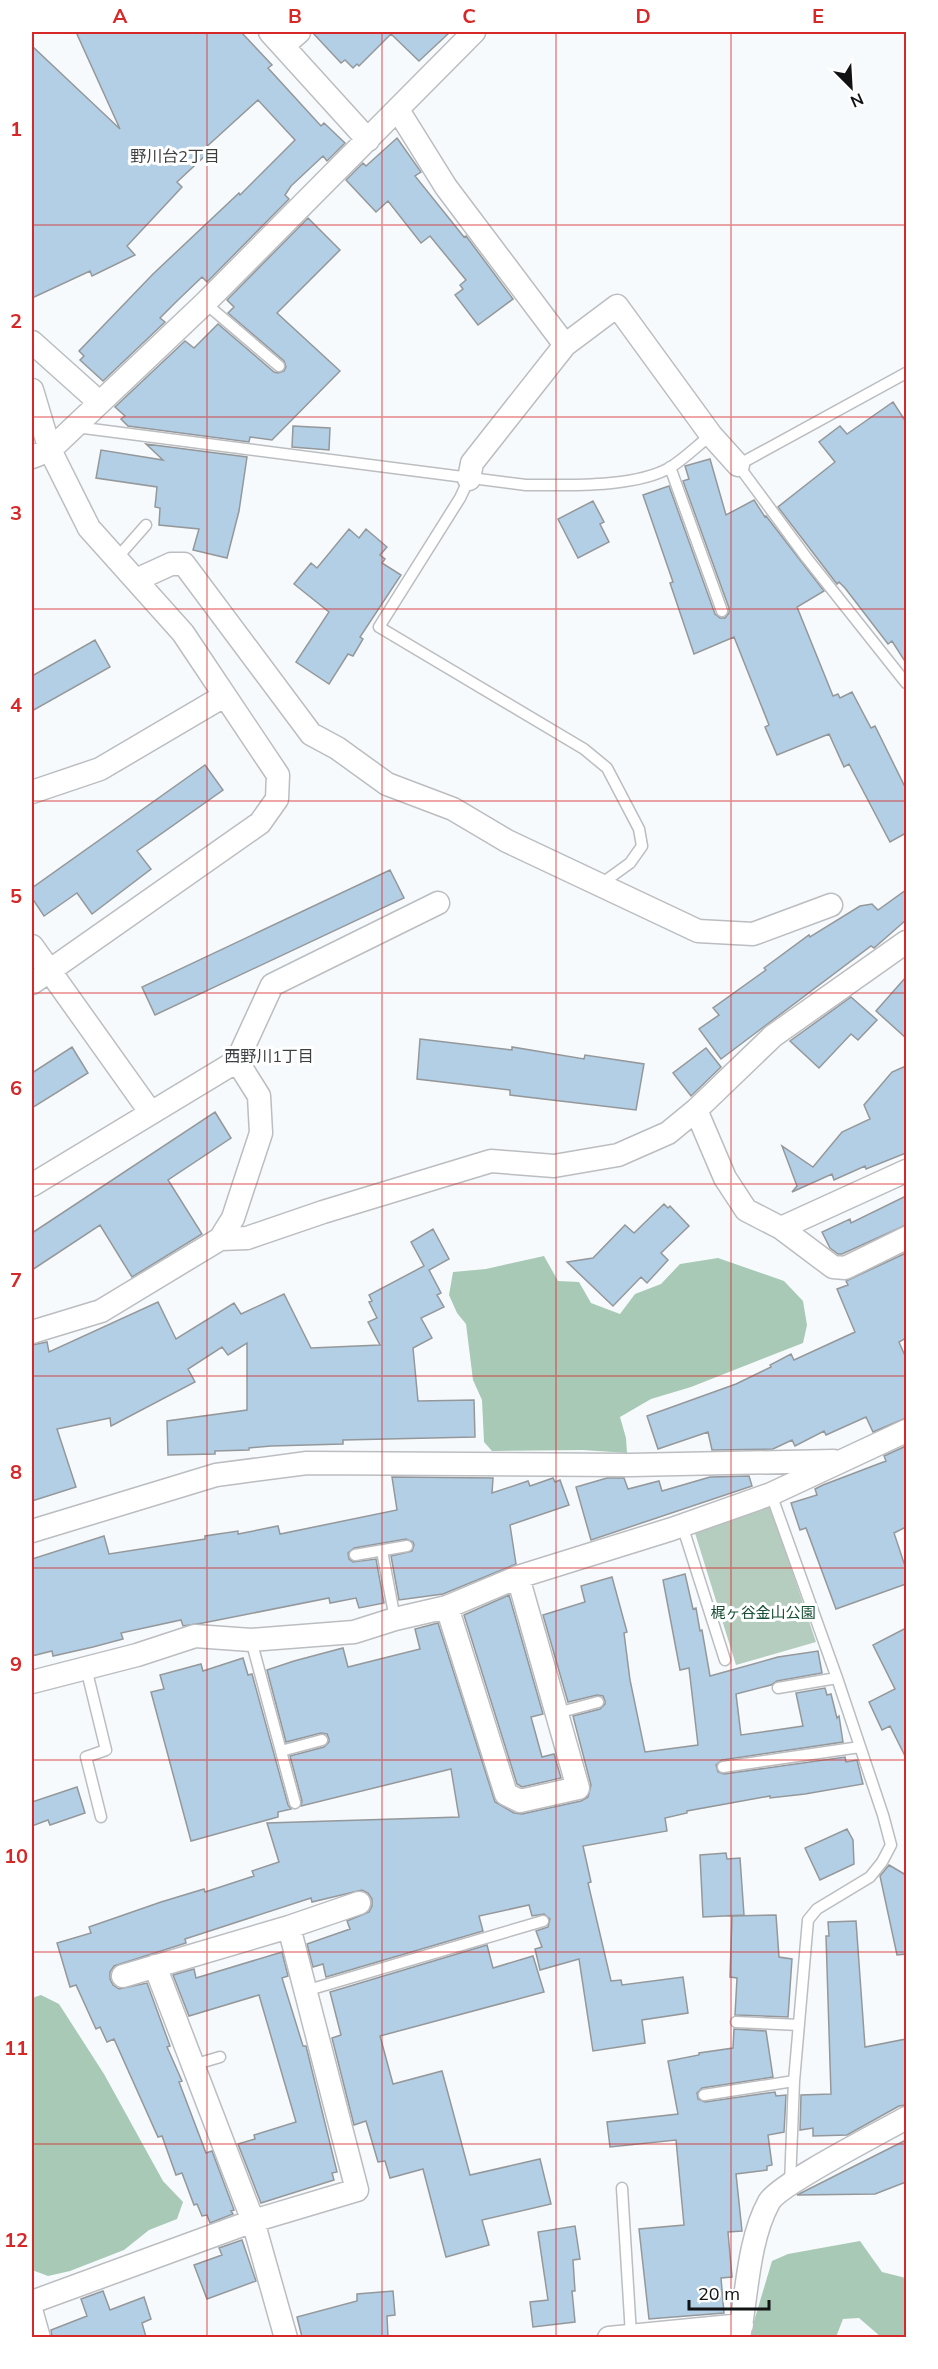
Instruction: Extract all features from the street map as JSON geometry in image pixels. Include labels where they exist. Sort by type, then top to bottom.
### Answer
[{"type":"street","points":[[41,453],[76,427],[99,402],[205,303],[474,32]]},
{"type":"street","points":[[284,36],[368,140]]},
{"type":"street","points":[[398,110],[446,187],[565,345]]},
{"type":"street","points":[[469,479],[472,463],[565,345],[617,306],[711,435],[738,465]]},
{"type":"street","points":[[32,342],[99,402]]},
{"type":"street","points":[[32,390],[41,453],[89,528],[183,633],[278,775],[278,799],[260,823],[40,977]]},
{"type":"street","points":[[136,580],[171,564],[184,564],[311,734],[337,748],[387,784],[453,809],[507,841],[698,931],[753,934],[831,904]]},
{"type":"street","points":[[32,792],[100,769],[224,696]]},
{"type":"street","points":[[32,1185],[237,1061],[272,985],[438,903]]},
{"type":"street","points":[[220,1239],[247,1238],[323,1212],[491,1161],[554,1166],[618,1155],[668,1133],[696,1110],[773,1035],[906,942]]},
{"type":"street","points":[[32,946],[40,977],[151,1113]]},
{"type":"street","points":[[32,1332],[101,1311],[220,1239],[233,1218],[261,1133],[260,1096],[237,1061]]},
{"type":"street","points":[[696,1110],[725,1178],[746,1210],[781,1228],[833,1267],[845,1268],[906,1238]]},
{"type":"street","points":[[781,1228],[906,1171]]},
{"type":"street","points":[[32,1682],[137,1655],[195,1636],[251,1640],[354,1632],[395,1619],[447,1607],[518,1577],[771,1494],[843,1460],[904,1438]]},
{"type":"street","points":[[32,1531],[216,1475],[307,1463],[630,1466],[843,1460]]},
{"type":"street","points":[[447,1607],[506,1794],[520,1801],[578,1788],[518,1577]]},
{"type":"street","points":[[123,1976],[289,1927],[359,1903]]},
{"type":"street","points":[[39,2337],[33,2302],[253,2222],[357,2190],[289,1927]]},
{"type":"street","points":[[155,1966],[253,2222],[286,2337]]},
{"type":"street","points":[[620,2336],[741,2331],[757,2231],[770,2200],[790,2184],[906,2118]]},
{"type":"lane","points":[[205,303],[279,366]]},
{"type":"lane","points":[[906,373],[738,465],[806,558],[906,683]]},
{"type":"lane","points":[[76,427],[526,485],[602,484],[636,479],[670,467],[711,435]]},
{"type":"lane","points":[[670,467],[722,611]]},
{"type":"lane","points":[[469,479],[460,498],[380,627],[584,749],[607,768],[639,829],[642,846],[630,863],[601,884]]},
{"type":"lane","points":[[117,558],[146,525]]},
{"type":"lane","points":[[771,1494],[837,1678],[891,1845],[882,1862],[870,1877],[817,1909],[808,1920],[794,2081],[790,2184]]},
{"type":"lane","points":[[682,1525],[725,1660]]},
{"type":"lane","points":[[355,1555],[406,1546]]},
{"type":"lane","points":[[382,1551],[395,1619]]},
{"type":"lane","points":[[251,1640],[295,1803]]},
{"type":"lane","points":[[86,1668],[106,1750],[86,1757],[100,1817]]},
{"type":"lane","points":[[778,1688],[837,1678]]},
{"type":"lane","points":[[557,1713],[598,1702]]},
{"type":"lane","points":[[281,1751],[322,1740]]},
{"type":"lane","points":[[723,1767],[860,1747]]},
{"type":"lane","points":[[305,1991],[543,1921]]},
{"type":"lane","points":[[736,2022],[799,2025]]},
{"type":"lane","points":[[193,2065],[220,2056]]},
{"type":"lane","points":[[704,2094],[794,2081]]},
{"type":"lane","points":[[620,2336],[622,2188]]},
{"type":"green space","points":[[544,1256],[558,1281],[579,1282],[591,1303],[620,1314],[635,1294],[661,1284],[680,1264],[718,1258],[784,1281],[803,1301],[807,1325],[803,1343],[691,1387],[651,1399],[620,1417],[626,1438],[627,1453],[583,1450],[492,1451],[484,1442],[482,1400],[473,1380],[466,1324],[457,1313],[449,1295],[453,1272],[486,1269]]},
{"type":"green space","name":"梶ヶ谷金山公園","points":[[770,1505],[816,1642],[736,1665],[694,1530]]},
{"type":"green space","points":[[41,1995],[59,2004],[104,2074],[163,2181],[183,2202],[177,2219],[149,2230],[124,2250],[70,2271],[48,2276],[32,2270],[32,1998]]},
{"type":"green space","points":[[860,2241],[882,2272],[906,2278],[906,2337],[881,2337],[859,2318],[843,2319],[836,2337],[749,2338],[772,2261],[788,2254]]},
{"type":"building","points":[[76,32],[241,32],[272,65],[268,68],[321,126],[324,123],[345,143],[327,161],[323,156],[291,186],[285,195],[289,199],[207,282],[202,277],[177,301],[160,318],[165,322],[103,381],[80,360],[84,356],[79,351],[153,274],[239,193],[240,195],[295,140],[258,100],[203,150],[207,154],[177,182],[182,187],[127,246],[135,255],[92,276],[90,271],[32,298],[32,46],[120,129]]},
{"type":"building","points":[[312,32],[450,32],[419,61],[391,34],[359,66],[357,64],[353,68],[345,60],[341,63]]},
{"type":"building","points":[[397,138],[421,172],[415,176],[464,237],[466,236],[513,299],[478,325],[455,295],[463,289],[460,285],[466,280],[430,236],[421,243],[388,201],[376,212],[346,180],[363,163],[366,166]]},
{"type":"building","points":[[308,218],[340,250],[277,313],[340,371],[272,440],[250,437],[249,442],[128,426],[121,419],[125,416],[115,407],[185,341],[194,348],[218,324],[274,372],[284,371],[286,367],[284,361],[228,313],[234,307],[227,300]]},
{"type":"building","points":[[893,402],[906,422],[906,663],[892,641],[888,644],[845,588],[839,582],[837,584],[778,507],[835,462],[819,442],[840,426],[847,434]]},
{"type":"building","points":[[293,426],[330,428],[329,450],[292,447]]},
{"type":"building","points":[[146,444],[247,457],[239,511],[227,558],[193,550],[199,529],[159,525],[160,508],[155,507],[157,487],[96,478],[101,450],[163,460]]},
{"type":"building","points":[[710,459],[726,515],[754,500],[824,591],[797,607],[833,696],[838,694],[840,698],[852,692],[871,728],[875,726],[906,789],[906,833],[890,842],[849,764],[844,767],[829,734],[777,755],[765,727],[769,725],[734,637],[694,654],[670,583],[673,582],[643,495],[669,486],[715,614],[720,618],[725,618],[729,613],[729,608],[683,481],[689,479],[685,466]]},
{"type":"building","points":[[593,501],[604,522],[600,524],[609,542],[578,558],[558,519]]},
{"type":"building","points":[[349,529],[359,538],[366,529],[387,547],[380,555],[385,559],[382,563],[401,575],[360,637],[363,639],[353,656],[348,654],[329,684],[296,662],[329,612],[294,584],[311,563],[317,568]]},
{"type":"building","points":[[95,640],[110,667],[32,711],[32,676]]},
{"type":"building","points":[[205,765],[223,790],[137,851],[151,869],[92,914],[77,893],[44,916],[32,898],[32,888]]},
{"type":"building","points":[[390,870],[404,898],[155,1015],[142,987]]},
{"type":"building","points":[[906,890],[906,920],[874,948],[871,946],[721,1059],[699,1029],[719,1015],[713,1008],[766,970],[764,968],[809,935],[810,937],[860,906],[872,904],[878,910]]},
{"type":"building","points":[[906,977],[906,1038],[876,1011]]},
{"type":"building","points":[[851,997],[877,1020],[858,1040],[851,1034],[819,1068],[790,1041]]},
{"type":"building","points":[[420,1039],[512,1050],[512,1047],[584,1059],[585,1055],[644,1064],[636,1110],[510,1095],[510,1090],[417,1079]]},
{"type":"building","points":[[72,1047],[88,1073],[32,1108],[32,1073]]},
{"type":"building","points":[[706,1048],[721,1067],[691,1096],[673,1073]]},
{"type":"building","points":[[906,1066],[906,1153],[866,1169],[865,1166],[834,1180],[832,1174],[792,1192],[797,1186],[782,1146],[813,1167],[842,1132],[870,1119],[864,1105],[892,1072]]},
{"type":"building","points":[[215,1112],[231,1138],[168,1180],[202,1234],[132,1277],[100,1225],[32,1270],[32,1233]]},
{"type":"building","points":[[906,1196],[906,1225],[842,1254],[830,1248],[822,1232],[850,1219],[851,1223]]},
{"type":"building","points":[[664,1204],[668,1208],[670,1206],[689,1226],[661,1253],[668,1260],[647,1283],[641,1277],[613,1306],[567,1262],[593,1258],[625,1225],[634,1233]]},
{"type":"building","points":[[433,1229],[449,1259],[429,1270],[441,1293],[437,1295],[444,1307],[421,1318],[432,1338],[413,1348],[418,1401],[474,1400],[475,1437],[343,1440],[343,1444],[271,1446],[249,1448],[249,1450],[215,1451],[215,1454],[168,1455],[167,1421],[247,1410],[247,1343],[228,1355],[222,1347],[188,1369],[195,1382],[111,1426],[110,1418],[57,1429],[76,1487],[32,1501],[32,1345],[47,1342],[49,1352],[158,1302],[176,1339],[234,1303],[241,1314],[284,1294],[311,1348],[380,1345],[368,1322],[377,1318],[369,1302],[372,1301],[369,1295],[424,1266],[411,1242]]},
{"type":"building","points":[[906,1253],[906,1338],[899,1342],[906,1358],[906,1418],[873,1432],[866,1417],[826,1435],[824,1431],[795,1446],[792,1440],[773,1449],[712,1450],[708,1432],[658,1449],[647,1416],[736,1384],[771,1367],[770,1365],[791,1354],[794,1360],[855,1332],[837,1289],[848,1285],[846,1281]]},
{"type":"building","points":[[906,1446],[906,1527],[894,1533],[906,1569],[906,1584],[836,1609],[806,1528],[800,1530],[791,1503],[817,1495],[815,1489],[823,1485],[886,1461],[884,1456]]},
{"type":"building","points":[[749,1476],[752,1486],[591,1540],[576,1487],[607,1478],[624,1478],[628,1489],[659,1481],[662,1491],[710,1477]]},
{"type":"building","points":[[392,1477],[493,1478],[492,1493],[528,1481],[530,1486],[553,1478],[555,1482],[560,1480],[569,1505],[510,1525],[516,1564],[443,1594],[399,1600],[391,1556],[412,1551],[413,1542],[406,1539],[354,1548],[348,1553],[349,1559],[353,1562],[376,1559],[384,1603],[359,1608],[356,1598],[330,1603],[329,1598],[183,1626],[181,1620],[121,1633],[123,1639],[93,1647],[53,1656],[52,1651],[32,1656],[32,1559],[104,1536],[109,1554],[205,1539],[205,1536],[238,1531],[238,1534],[278,1526],[280,1534],[397,1510]]},
{"type":"building","points":[[685,1574],[693,1609],[696,1608],[700,1631],[702,1630],[710,1676],[778,1657],[818,1651],[822,1673],[777,1681],[771,1685],[736,1694],[741,1735],[803,1726],[796,1693],[825,1688],[827,1695],[831,1694],[837,1718],[839,1716],[843,1742],[722,1760],[716,1765],[718,1772],[724,1774],[845,1757],[846,1762],[857,1760],[863,1784],[805,1794],[770,1798],[770,1796],[687,1811],[687,1813],[665,1818],[667,1831],[583,1846],[591,1882],[588,1883],[611,1981],[621,1980],[622,1985],[683,1977],[688,2013],[642,2020],[645,2043],[593,2051],[579,1959],[540,1970],[535,1949],[542,1947],[536,1931],[548,1927],[550,1919],[544,1914],[532,1916],[529,1905],[479,1916],[483,1931],[326,1977],[323,1964],[313,1967],[307,1944],[350,1929],[347,1921],[369,1912],[372,1899],[362,1890],[312,1902],[311,1898],[185,1939],[186,1943],[114,1966],[110,1972],[110,1979],[119,1989],[147,1983],[170,2046],[167,2047],[182,2081],[179,2082],[206,2153],[212,2151],[234,2210],[231,2211],[233,2214],[210,2223],[207,2215],[202,2216],[197,2204],[194,2205],[182,2173],[176,2175],[162,2136],[158,2137],[114,2039],[107,2042],[100,2027],[96,2029],[76,1985],[70,1987],[57,1943],[91,1933],[89,1927],[161,1902],[204,1889],[205,1892],[254,1876],[252,1871],[279,1862],[267,1823],[459,1817],[451,1769],[301,1806],[302,1801],[290,1756],[324,1747],[329,1739],[327,1734],[321,1733],[286,1742],[267,1670],[294,1661],[343,1648],[348,1667],[420,1649],[415,1629],[438,1623],[495,1802],[514,1813],[522,1814],[581,1801],[588,1797],[591,1785],[573,1716],[600,1709],[605,1701],[603,1696],[597,1695],[568,1702],[543,1615],[585,1602],[581,1586],[612,1577],[627,1632],[624,1633],[630,1680],[645,1752],[698,1745],[689,1668],[680,1670],[663,1580]]},
{"type":"building","points":[[509,1595],[543,1714],[531,1717],[542,1757],[554,1754],[561,1778],[522,1787],[517,1784],[464,1615]]},
{"type":"building","points":[[906,1628],[906,1758],[890,1726],[882,1730],[869,1702],[895,1689],[873,1645]]},
{"type":"building","points":[[243,1658],[248,1675],[252,1674],[291,1809],[278,1812],[278,1817],[191,1841],[151,1692],[164,1689],[160,1675],[201,1664],[203,1671]]},
{"type":"building","points":[[77,1787],[85,1813],[50,1825],[48,1820],[32,1826],[32,1802]]},
{"type":"building","points":[[847,1829],[853,1840],[854,1864],[820,1880],[805,1848]]},
{"type":"building","points":[[726,1853],[727,1859],[740,1858],[744,1915],[703,1917],[700,1855]]},
{"type":"building","points":[[889,1865],[906,1875],[906,1954],[897,1955],[880,1876]]},
{"type":"building","points":[[776,1915],[779,1957],[792,1959],[788,2017],[735,2015],[737,1978],[730,1977],[732,1916]]},
{"type":"building","points":[[856,1921],[865,2047],[906,2039],[906,2105],[899,2106],[847,2135],[813,2136],[813,2128],[800,2130],[801,2095],[831,2094],[826,1936],[829,1936],[828,1922]]},
{"type":"building","points":[[487,1945],[493,1968],[533,1956],[544,1992],[380,2036],[393,2084],[442,2071],[470,2175],[540,2159],[551,2204],[482,2220],[489,2245],[446,2257],[423,2169],[390,2178],[385,2161],[378,2162],[366,2121],[354,2125],[332,2038],[341,2035],[330,1992]]},
{"type":"building","points":[[282,1952],[288,1976],[282,1978],[303,2046],[306,2046],[337,2172],[332,2173],[334,2180],[261,2203],[238,2144],[255,2139],[254,2135],[296,2122],[259,1995],[189,2016],[173,1975],[194,1969],[196,1978]]},
{"type":"building","points":[[734,2029],[766,2031],[773,2077],[702,2088],[697,2093],[698,2099],[705,2102],[775,2092],[776,2096],[786,2095],[784,2132],[768,2135],[772,2165],[767,2166],[767,2170],[736,2174],[742,2231],[728,2232],[732,2277],[721,2278],[724,2313],[649,2319],[639,2229],[684,2225],[676,2140],[610,2147],[607,2122],[678,2114],[668,2061],[733,2048]]},
{"type":"building","points":[[906,2140],[906,2182],[875,2194],[797,2195]]},
{"type":"building","points":[[575,2226],[580,2259],[573,2260],[575,2291],[572,2291],[575,2322],[533,2327],[530,2302],[548,2300],[538,2232]]},
{"type":"building","points":[[242,2240],[256,2281],[207,2299],[194,2265],[222,2255],[219,2248]]},
{"type":"building","points":[[103,2291],[110,2310],[144,2297],[151,2319],[142,2323],[146,2337],[52,2337],[51,2330],[87,2316],[81,2299]]},
{"type":"building","points":[[393,2291],[395,2315],[387,2316],[388,2337],[302,2337],[297,2317],[357,2301],[357,2294]]},
{"type":"district","name":"野川台2丁目","points":[[175,156]]},
{"type":"district","name":"西野川1丁目","points":[[269,1056]]}]
